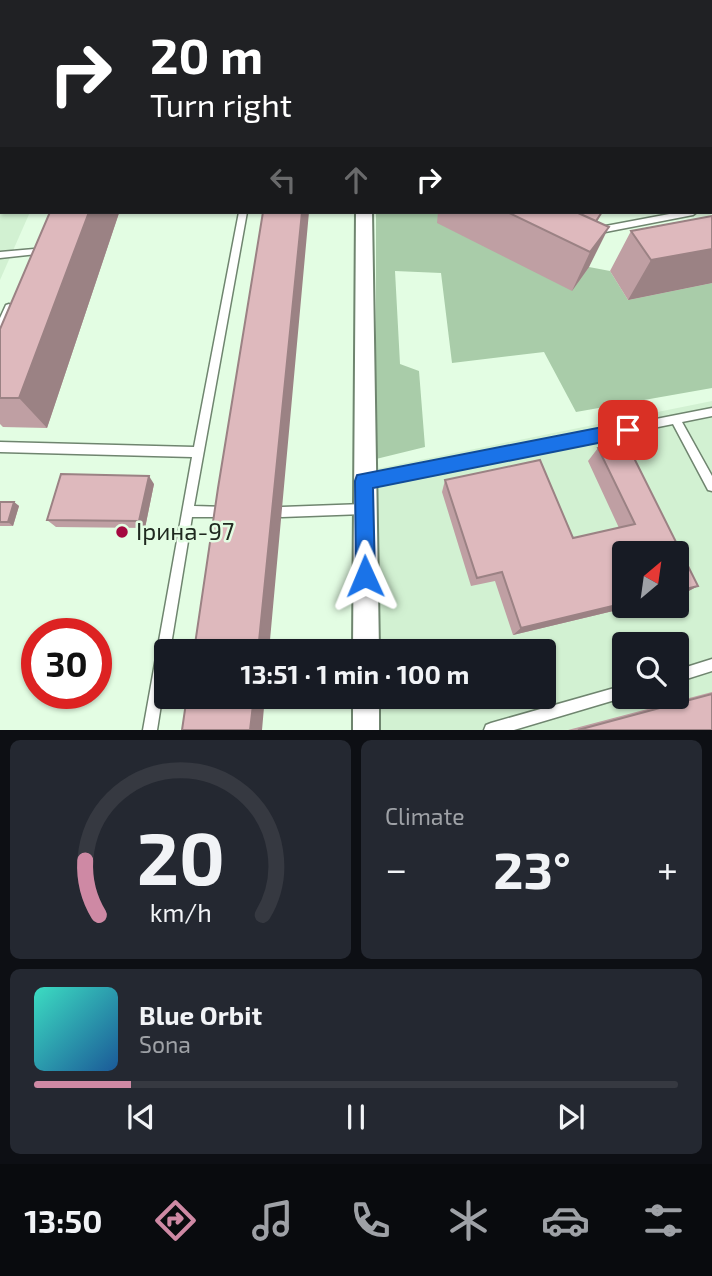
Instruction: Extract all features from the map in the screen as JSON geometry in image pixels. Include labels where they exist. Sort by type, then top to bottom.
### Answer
[{"type":"street","points":[[364,214],[363,481],[366,639]]},
{"type":"street","points":[[366,709],[366,730]]},
{"type":"lane","points":[[150,730],[243,214]]},
{"type":"lane","points":[[583,227],[594,232],[683,214]]},
{"type":"lane","points":[[29,265],[39,242]]},
{"type":"lane","points":[[0,255],[34,252]]},
{"type":"lane","points":[[0,328],[12,303]]},
{"type":"lane","points":[[363,481],[712,412]]},
{"type":"lane","points":[[677,421],[712,486]]},
{"type":"lane","points":[[0,447],[198,452]]},
{"type":"lane","points":[[282,512],[364,509]]},
{"type":"lane","points":[[188,511],[231,512]]},
{"type":"lane","points":[[689,673],[712,666]]},
{"type":"lane","points":[[491,730],[612,695]]},
{"type":"shaded area","points":[[0,214],[29,214],[0,280]]},
{"type":"shaded area","points":[[376,214],[452,214],[589,267],[610,271],[628,300],[712,283],[712,388],[576,412],[544,352],[452,363],[441,273],[395,271],[400,364],[419,371],[425,447],[376,459]]},
{"type":"shaded area","points":[[712,401],[712,730],[376,730],[375,709],[556,709],[556,639],[374,639],[371,470]]},
{"type":"building","points":[[49,214],[88,214],[19,398],[0,398],[0,329]]},
{"type":"building","points":[[263,214],[302,214],[259,639],[196,639]]},
{"type":"building","points":[[511,214],[580,214],[609,227],[590,252]]},
{"type":"building","points":[[580,214],[601,214],[596,221]]},
{"type":"building","points":[[712,216],[712,249],[651,260],[631,231]]},
{"type":"building","points":[[626,442],[676,541],[612,541],[612,606],[521,628],[502,572],[477,578],[445,480],[540,460],[573,538],[635,524],[598,448]]},
{"type":"building","points":[[61,474],[149,476],[139,521],[47,520]]},
{"type":"building","points":[[0,502],[14,502],[8,522],[0,522]]},
{"type":"building","points":[[690,570],[698,586],[690,588]]},
{"type":"building","points":[[712,694],[712,730],[578,730],[656,709],[689,709],[689,700]]},
{"type":"building","points":[[185,709],[252,709],[250,730],[182,730]]},
{"type":"place","name":"Ірина-97","points":[[122,532]]},
{"type":"route","points":[[365,576],[363,481],[628,430]]}]
